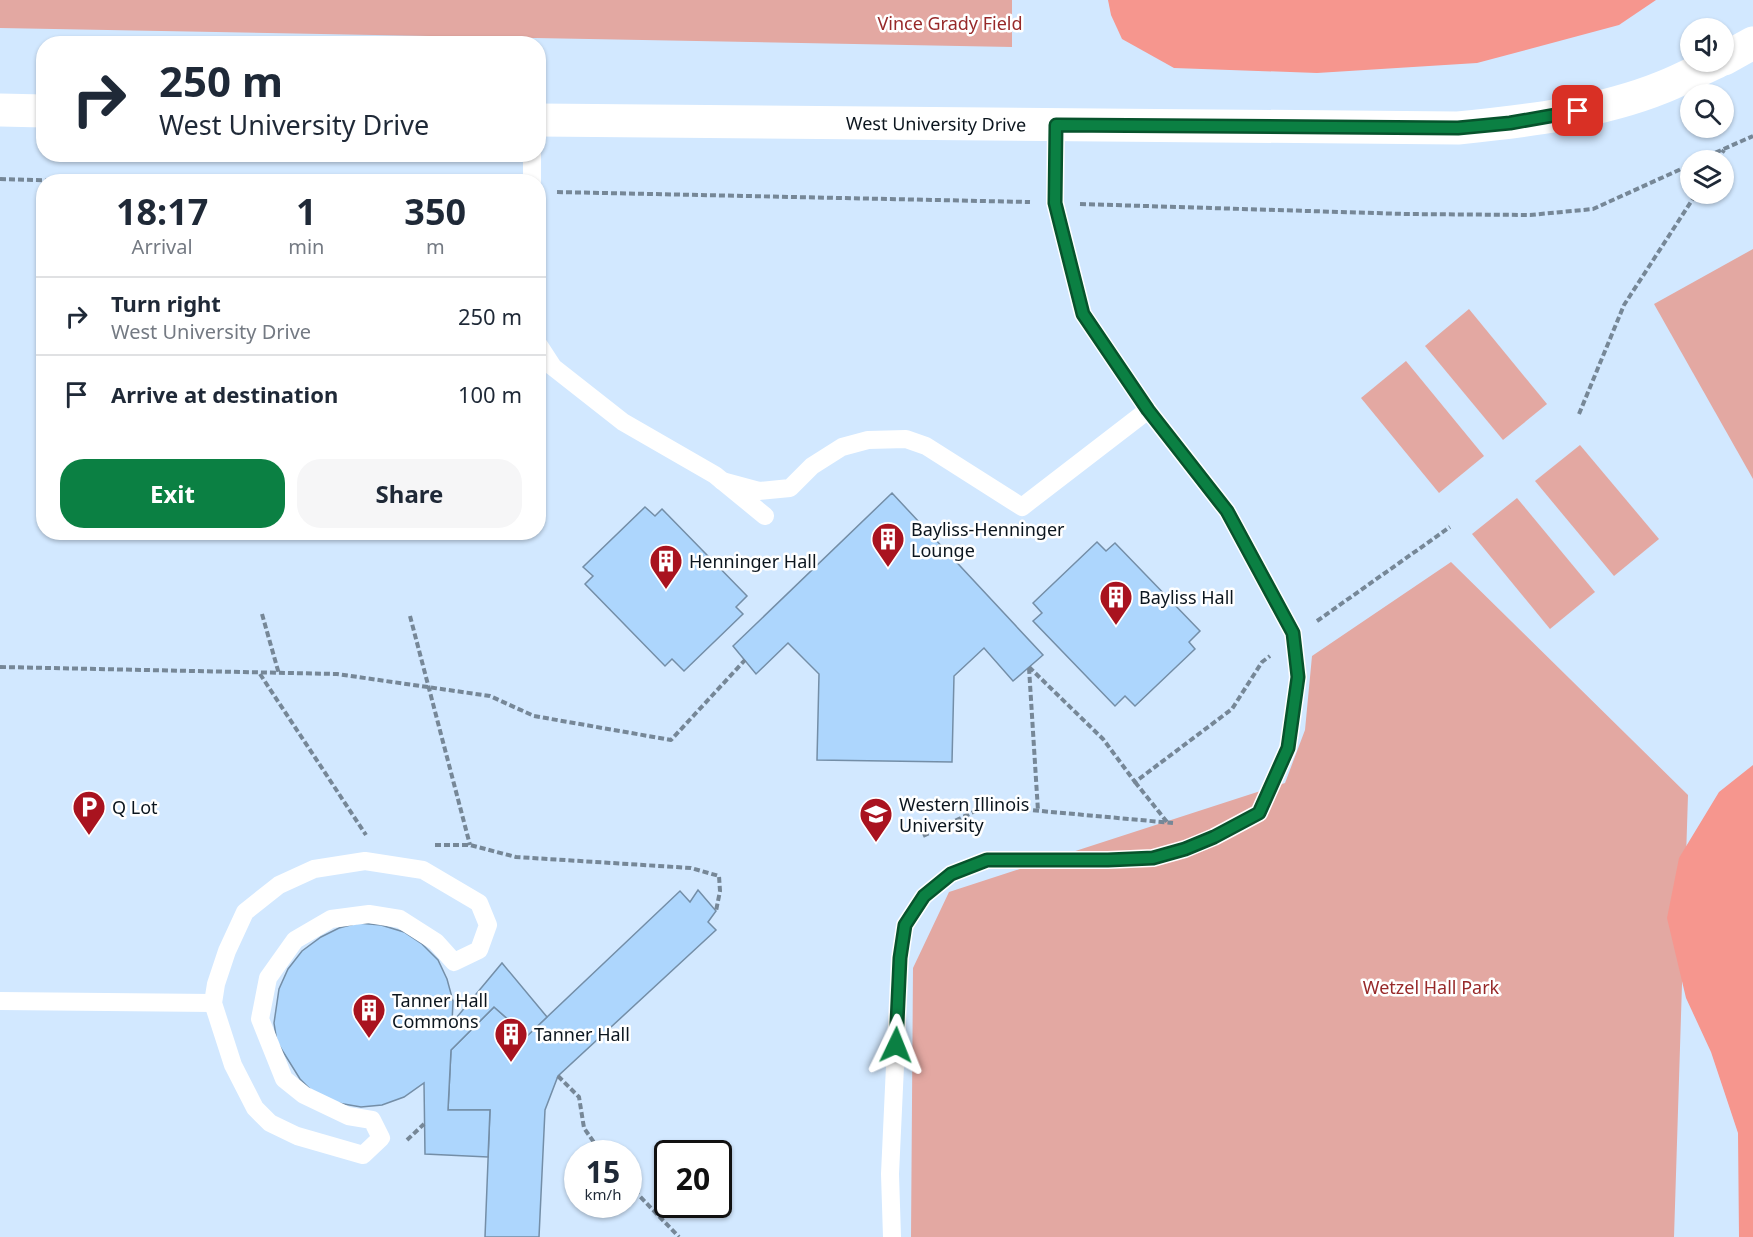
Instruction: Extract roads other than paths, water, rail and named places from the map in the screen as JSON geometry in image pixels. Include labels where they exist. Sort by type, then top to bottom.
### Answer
[{"type":"street","points":[[1734,53],[1753,43]]},
{"type":"street","name":"West University Drive","points":[[546,120],[1458,128],[1561,115],[1662,88],[1696,72]]},
{"type":"street","points":[[0,110],[36,111]]},
{"type":"lane","points":[[892,1237],[890,1174],[900,958],[905,925],[924,896],[951,874],[987,860],[1153,858],[1185,849],[1214,837],[1259,813],[1288,748],[1298,677],[1293,633],[1227,511],[1148,410],[1083,314],[1055,203],[1056,125]]},
{"type":"lane","points":[[546,356],[553,367],[622,422],[715,475],[765,516]]},
{"type":"lane","points":[[722,481],[759,491],[790,488],[812,466],[842,447],[868,440],[906,439],[926,446],[1022,507],[1148,410]]},
{"type":"lane","points":[[365,861],[423,870],[479,903],[488,924],[479,950],[454,962],[436,942],[400,919],[369,914],[331,919],[295,940],[268,978],[260,1019],[284,1079],[304,1095],[348,1116],[372,1120],[381,1138],[363,1155],[297,1136],[270,1123],[255,1108],[232,1065],[213,1003],[216,984],[227,951],[245,912],[279,885],[314,869],[365,861]]},
{"type":"lane","points":[[0,1001],[213,1003]]},
{"type":"place","name":"Bayliss-Henninger Lounge","points":[[888,568]]},
{"type":"place","name":"Henninger Hall","points":[[666,590]]},
{"type":"place","name":"Bayliss Hall","points":[[1116,626]]},
{"type":"place","name":"Q Lot","points":[[89,836]]},
{"type":"place","name":"Western Illinois University","points":[[876,843]]},
{"type":"place","name":"Tanner Hall Commons","points":[[369,1039]]},
{"type":"place","name":"Tanner Hall","points":[[511,1063]]},
{"type":"park label","name":"Vince Grady Field","points":[[950,23]]},
{"type":"park label","name":"Wetzel Hall Park","points":[[1431,987]]}]
